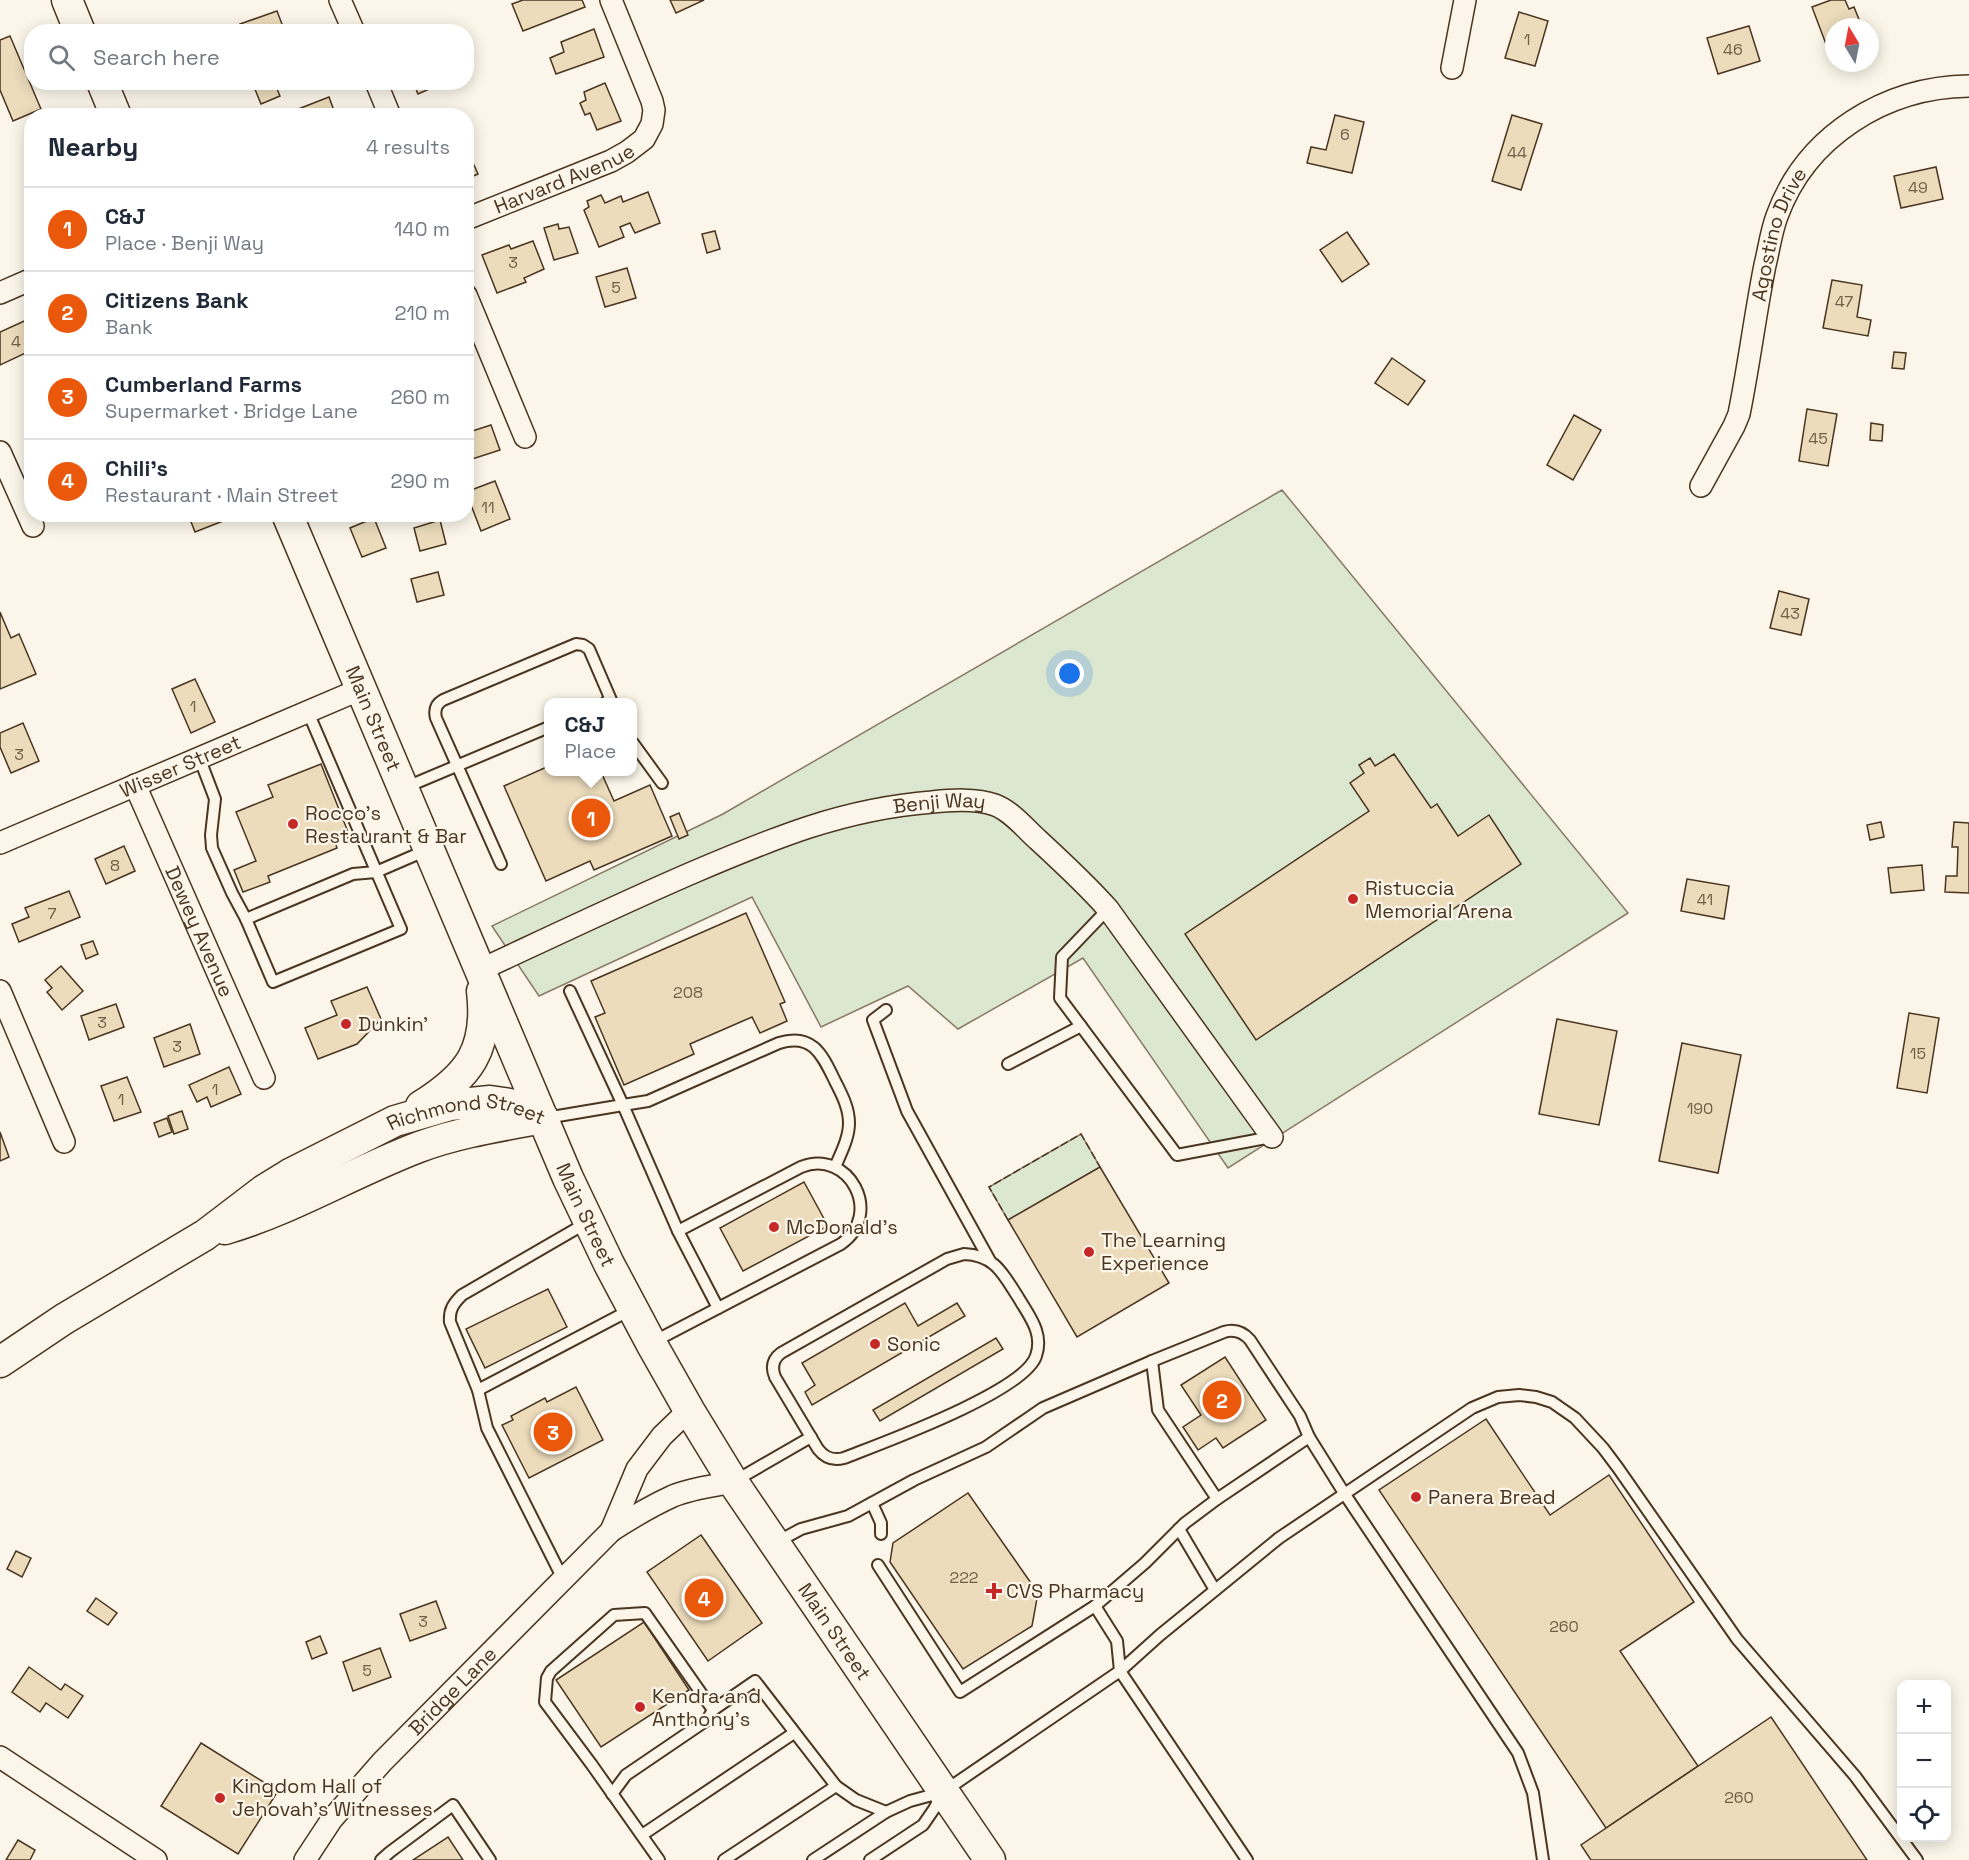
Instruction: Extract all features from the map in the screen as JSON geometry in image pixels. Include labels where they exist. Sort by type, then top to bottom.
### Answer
[{"type":"main road","points":[[67,0],[77,24]]},
{"type":"main road","points":[[105,90],[113,108]]},
{"type":"main road","name":"Main Street","points":[[289,522],[543,1118],[589,1222],[633,1309],[689,1410],[733,1482],[990,1860]]},
{"type":"main road","points":[[396,1121],[437,1096],[470,1066],[483,1029],[484,1005],[480,970]]},
{"type":"main road","name":"Richmond Street","points":[[0,1362],[64,1319],[205,1235],[244,1204],[290,1174],[396,1121],[450,1105],[490,1101],[510,1104],[543,1118]]},
{"type":"main road","name":"Richmond Street","points":[[205,1235],[243,1224],[277,1210],[421,1146],[478,1130],[543,1118]]},
{"type":"street","points":[[340,0],[350,24]]},
{"type":"street","name":"Harvard Avenue","points":[[474,216],[601,165],[627,152],[644,138],[652,124],[654,110],[649,91],[611,0]]},
{"type":"street","points":[[1452,68],[1465,0]]},
{"type":"street","name":"Agostino Drive","points":[[1701,486],[1739,414],[1756,309],[1774,225],[1795,179],[1828,140],[1844,126],[1870,110],[1888,101],[1917,92],[1969,86]]},
{"type":"street","points":[[379,90],[387,108]]},
{"type":"street","points":[[0,293],[24,282]]},
{"type":"street","points":[[474,314],[525,437]]},
{"type":"street","points":[[0,452],[24,506]]},
{"type":"street","points":[[31,522],[33,526]]},
{"type":"street","name":"Wisser Street","points":[[0,843],[361,688]]},
{"type":"street","name":"Dewey Avenue","points":[[135,785],[264,1078]]},
{"type":"street","name":"Benji Way","points":[[480,970],[655,889],[774,838],[831,819],[882,808],[952,800],[995,805],[1026,828],[1108,909],[1272,1137]]},
{"type":"street","points":[[0,991],[64,1142]]},
{"type":"street","name":"Bridge Lane","points":[[611,1531],[637,1469],[650,1449],[689,1410]]},
{"type":"street","name":"Bridge Lane","points":[[305,1860],[332,1819],[375,1770],[611,1531],[644,1510],[674,1496],[698,1488],[733,1482]]},
{"type":"street","points":[[0,1757],[156,1860]]},
{"type":"lane","points":[[501,864],[456,766],[435,714],[436,707],[443,699],[576,644],[583,645],[589,650],[608,698]]},
{"type":"lane","points":[[200,757],[215,798],[212,848],[273,982],[401,929],[309,711]]},
{"type":"lane","points":[[403,788],[544,729]]},
{"type":"lane","points":[[637,748],[663,783]]},
{"type":"lane","points":[[246,919],[353,874],[376,873],[430,849]]},
{"type":"lane","points":[[1108,909],[1062,957],[1060,998],[1177,1155],[1272,1137]]},
{"type":"lane","points":[[570,991],[678,1231],[718,1308]]},
{"type":"lane","points":[[886,1010],[873,1020],[907,1111],[990,1261],[1003,1274],[1036,1329],[1038,1339],[1036,1358],[1024,1373],[941,1419],[844,1458],[834,1459],[825,1456],[811,1437],[773,1372],[773,1364],[778,1356],[947,1260],[964,1254],[973,1254],[990,1261]]},
{"type":"lane","points":[[1008,1064],[1081,1026]]},
{"type":"lane","points":[[543,1118],[648,1101],[779,1042],[792,1040],[805,1042],[821,1054],[848,1114],[848,1133],[835,1167]]},
{"type":"lane","points":[[651,1342],[841,1244],[852,1234],[860,1221],[860,1200],[849,1177],[835,1167],[815,1163],[801,1167],[678,1231]]},
{"type":"lane","points":[[563,1579],[487,1428],[478,1390],[450,1322],[449,1314],[452,1306],[462,1295],[589,1222]]},
{"type":"lane","points":[[478,1390],[633,1309]]},
{"type":"lane","points":[[775,1544],[801,1529],[844,1518],[914,1480],[986,1447],[1043,1408],[1229,1331],[1243,1334],[1250,1340],[1300,1416],[1309,1437],[1344,1493],[1518,1754],[1533,1793],[1543,1860]]},
{"type":"lane","points":[[1152,1361],[1158,1410],[1217,1499]]},
{"type":"lane","points":[[813,1860],[886,1812],[909,1801],[944,1792],[1120,1671],[1160,1635],[1279,1538],[1463,1414],[1498,1397],[1520,1395],[1541,1398],[1562,1408],[1575,1418],[1611,1458],[1737,1639],[1855,1776],[1917,1860]]},
{"type":"lane","points":[[733,1482],[811,1437]]},
{"type":"lane","points":[[878,1565],[960,1692],[1095,1606],[1145,1563],[1179,1529],[1217,1499],[1309,1437]]},
{"type":"lane","points":[[872,1503],[880,1518],[881,1534]]},
{"type":"lane","points":[[1179,1529],[1215,1590]]},
{"type":"lane","points":[[1095,1606],[1118,1641],[1120,1671],[1247,1860]]},
{"type":"lane","points":[[659,1860],[544,1702],[547,1678],[551,1671],[614,1615],[645,1613],[713,1710]]},
{"type":"lane","points":[[612,1794],[626,1775],[707,1720],[713,1710],[754,1682],[836,1786],[856,1800],[886,1812]]},
{"type":"lane","points":[[642,1835],[794,1732]]},
{"type":"lane","points":[[724,1860],[836,1786]]},
{"type":"lane","points":[[870,1860],[923,1825],[944,1792]]},
{"type":"lane","points":[[381,1860],[453,1805],[490,1860]]},
{"type":"green space","points":[[1282,490],[1628,913],[1228,1168],[1083,958],[958,1029],[908,986],[821,1027],[752,897],[539,996],[492,926],[723,814]]},
{"type":"green space","points":[[1081,1134],[1100,1167],[1008,1220],[989,1187]]},
{"type":"building","points":[[523,0],[582,0],[585,7],[523,31],[512,4]]},
{"type":"building","points":[[670,0],[704,0],[676,13]]},
{"type":"building","points":[[1831,0],[1845,0],[1849,9],[1854,7],[1858,18],[1825,18],[1825,41],[1812,7]]},
{"type":"building","points":[[277,11],[282,24],[240,24]]},
{"type":"building","points":[[1519,12],[1548,21],[1535,66],[1505,58]]},
{"type":"building","points":[[1749,26],[1760,61],[1718,74],[1707,38]]},
{"type":"building","points":[[594,29],[604,57],[556,74],[550,58],[564,52],[561,42]]},
{"type":"building","points":[[10,36],[24,69],[24,90],[33,90],[41,108],[24,108],[24,116],[13,121],[0,90],[0,40]]},
{"type":"building","points":[[605,83],[621,121],[597,130],[590,113],[585,115],[580,103],[586,100],[584,92]]},
{"type":"building","points":[[255,90],[277,90],[280,96],[261,104]]},
{"type":"building","points":[[329,97],[333,108],[301,108]]},
{"type":"building","points":[[1335,115],[1364,122],[1352,173],[1307,163],[1311,147],[1326,150]]},
{"type":"building","points":[[1512,115],[1542,124],[1521,190],[1492,181]]},
{"type":"building","points":[[1936,167],[1943,199],[1901,208],[1894,176]]},
{"type":"building","points":[[648,192],[660,223],[635,233],[630,223],[620,227],[624,237],[599,247],[584,210],[589,207],[587,201],[601,195],[605,203],[621,196],[623,202]]},
{"type":"building","points":[[558,224],[559,229],[569,227],[578,253],[554,260],[544,228]]},
{"type":"building","points":[[715,231],[720,249],[707,253],[702,234]]},
{"type":"building","points":[[1347,232],[1369,264],[1342,282],[1320,250]]},
{"type":"building","points":[[533,241],[544,269],[524,278],[526,282],[497,293],[482,255],[509,245],[511,249]]},
{"type":"building","points":[[627,268],[636,298],[605,307],[596,277]]},
{"type":"building","points":[[1832,280],[1862,285],[1857,317],[1871,320],[1868,336],[1823,328]]},
{"type":"building","points":[[24,321],[24,354],[0,365],[0,332]]},
{"type":"building","points":[[1894,352],[1906,353],[1904,369],[1892,368]]},
{"type":"building","points":[[1392,358],[1425,381],[1408,405],[1375,383]]},
{"type":"building","points":[[1807,409],[1837,414],[1828,466],[1799,461]]},
{"type":"building","points":[[1574,415],[1601,430],[1573,480],[1547,465]]},
{"type":"building","points":[[1871,423],[1883,425],[1882,441],[1870,440]]},
{"type":"building","points":[[491,425],[500,450],[474,458],[474,430]]},
{"type":"building","points":[[495,481],[510,519],[481,531],[474,513],[474,489]]},
{"type":"building","points":[[191,522],[220,522],[195,532]]},
{"type":"building","points":[[364,522],[376,522],[386,548],[362,557],[350,528]]},
{"type":"building","points":[[440,522],[446,544],[420,551],[414,528]]},
{"type":"building","points":[[438,572],[444,595],[417,602],[411,579]]},
{"type":"building","points":[[1779,591],[1809,599],[1801,635],[1770,628]]},
{"type":"building","points":[[0,612],[11,638],[19,634],[36,674],[0,689]]},
{"type":"building","points":[[195,679],[215,722],[191,733],[172,689]]},
{"type":"building","points":[[23,723],[39,761],[11,773],[0,747],[0,733]]},
{"type":"building","name":"Ristuccia Memorial Arena","points":[[1394,754],[1431,808],[1437,804],[1458,836],[1489,815],[1521,864],[1256,1040],[1185,934],[1369,811],[1350,783],[1364,773],[1359,765],[1370,758],[1375,766]]},
{"type":"building","name":"Rocco's Restaurant & Bar","points":[[321,764],[350,837],[335,842],[337,848],[268,876],[270,882],[243,892],[234,870],[256,861],[236,812],[273,797],[268,785]]},
{"type":"building","points":[[544,768],[544,776],[603,776],[614,801],[650,785],[672,836],[594,870],[590,861],[546,881],[504,786]]},
{"type":"building","points":[[679,813],[688,835],[679,839],[670,817]]},
{"type":"building","points":[[1881,822],[1884,837],[1870,840],[1867,825]]},
{"type":"building","points":[[1954,822],[1969,823],[1969,893],[1945,892],[1946,876],[1957,876],[1958,847],[1952,847]]},
{"type":"building","points":[[124,846],[135,871],[106,884],[95,859]]},
{"type":"building","points":[[1922,865],[1924,890],[1891,893],[1888,868]]},
{"type":"building","points":[[1687,879],[1729,886],[1724,919],[1681,911]]},
{"type":"building","points":[[69,891],[80,917],[19,942],[12,924],[29,917],[25,908]]},
{"type":"building","points":[[746,913],[785,1002],[780,1004],[787,1021],[760,1033],[752,1017],[690,1044],[694,1054],[624,1085],[595,1017],[605,1013],[591,981]]},
{"type":"building","points":[[93,941],[98,954],[86,959],[81,945]]},
{"type":"building","points":[[61,966],[83,991],[62,1010],[47,992],[52,988],[45,980]]},
{"type":"building","name":"Dunkin'","points":[[367,987],[381,1019],[357,1044],[318,1059],[305,1028],[337,1015],[331,1001]]},
{"type":"building","points":[[116,1004],[124,1027],[89,1040],[81,1016]]},
{"type":"building","points":[[1909,1013],[1939,1018],[1927,1093],[1897,1088]]},
{"type":"building","points":[[1557,1019],[1617,1031],[1599,1125],[1539,1114]]},
{"type":"building","points":[[190,1024],[200,1054],[164,1067],[154,1038]]},
{"type":"building","points":[[1682,1043],[1741,1055],[1718,1173],[1659,1161]]},
{"type":"building","points":[[229,1067],[241,1094],[211,1107],[207,1097],[197,1102],[189,1085]]},
{"type":"building","points":[[127,1077],[141,1112],[114,1121],[101,1086]]},
{"type":"building","points":[[182,1111],[188,1129],[174,1134],[168,1116]]},
{"type":"building","points":[[167,1118],[172,1132],[159,1137],[154,1123]]},
{"type":"building","points":[[0,1132],[9,1157],[0,1161]]},
{"type":"building","name":"The Learning Experience","points":[[1100,1167],[1169,1283],[1077,1337],[1008,1220]]},
{"type":"building","name":"McDonald's","points":[[804,1182],[828,1226],[743,1271],[720,1228]]},
{"type":"building","points":[[548,1289],[567,1327],[485,1368],[466,1329]]},
{"type":"building","name":"Sonic","points":[[905,1303],[918,1326],[957,1303],[965,1316],[812,1405],[805,1392],[815,1385],[802,1363]]},
{"type":"building","points":[[996,1338],[1003,1349],[880,1421],[873,1410]]},
{"type":"building","points":[[1225,1357],[1266,1420],[1223,1448],[1216,1438],[1198,1450],[1183,1427],[1201,1415],[1181,1385]]},
{"type":"building","points":[[576,1387],[603,1440],[529,1478],[502,1425],[513,1420],[511,1416],[545,1398],[547,1402]]},
{"type":"building","points":[[1486,1419],[1550,1515],[1609,1475],[1694,1602],[1620,1651],[1698,1766],[1606,1828],[1379,1490]]},
{"type":"building","name":"CVS Pharmacy","points":[[968,1493],[1038,1593],[1032,1626],[963,1669],[890,1562],[893,1543]]},
{"type":"building","points":[[701,1535],[762,1623],[708,1661],[647,1572]]},
{"type":"building","points":[[16,1551],[31,1558],[22,1577],[7,1569]]},
{"type":"building","points":[[96,1598],[117,1613],[108,1625],[87,1611]]},
{"type":"building","points":[[436,1601],[446,1628],[410,1641],[400,1614]]},
{"type":"building","points":[[644,1622],[689,1690],[601,1747],[556,1680]]},
{"type":"building","points":[[320,1636],[327,1653],[312,1659],[306,1642]]},
{"type":"building","points":[[380,1648],[391,1677],[353,1691],[343,1662]]},
{"type":"building","points":[[29,1667],[61,1690],[65,1684],[83,1696],[68,1718],[46,1703],[40,1712],[12,1692]]},
{"type":"building","points":[[1771,1717],[1867,1860],[1591,1860],[1581,1845]]},
{"type":"building","name":"Kingdom Hall of Jehovah's Witnesses","points":[[201,1743],[278,1791],[238,1854],[161,1806]]},
{"type":"building","points":[[448,1837],[463,1860],[413,1860]]},
{"type":"building","points":[[18,1840],[35,1850],[30,1860],[6,1860]]},
{"type":"fence","points":[[1008,1220],[989,1187],[1081,1134],[1100,1167]]},
{"type":"place","name":"C&J","points":[[591,818]]},
{"type":"place","name":"Rocco's Restaurant & Bar","points":[[293,824]]},
{"type":"place","name":"Ristuccia Memorial Arena","points":[[1353,899]]},
{"type":"place","name":"Dunkin'","points":[[346,1024]]},
{"type":"place","name":"McDonald's","points":[[774,1227]]},
{"type":"place","name":"The Learning Experience","points":[[1089,1252]]},
{"type":"place","name":"Sonic","points":[[875,1344]]},
{"type":"place","name":"Citizens Bank","points":[[1222,1400]]},
{"type":"place","name":"Cumberland Farms","points":[[553,1432]]},
{"type":"place","name":"Panera Bread","points":[[1416,1497]]},
{"type":"place","name":"CVS Pharmacy","points":[[994,1591]]},
{"type":"place","name":"Chili's","points":[[704,1598]]},
{"type":"place","name":"Kendra and Anthony's","points":[[640,1707]]},
{"type":"place","name":"Kingdom Hall of Jehovah's Witnesses","points":[[220,1798]]}]
